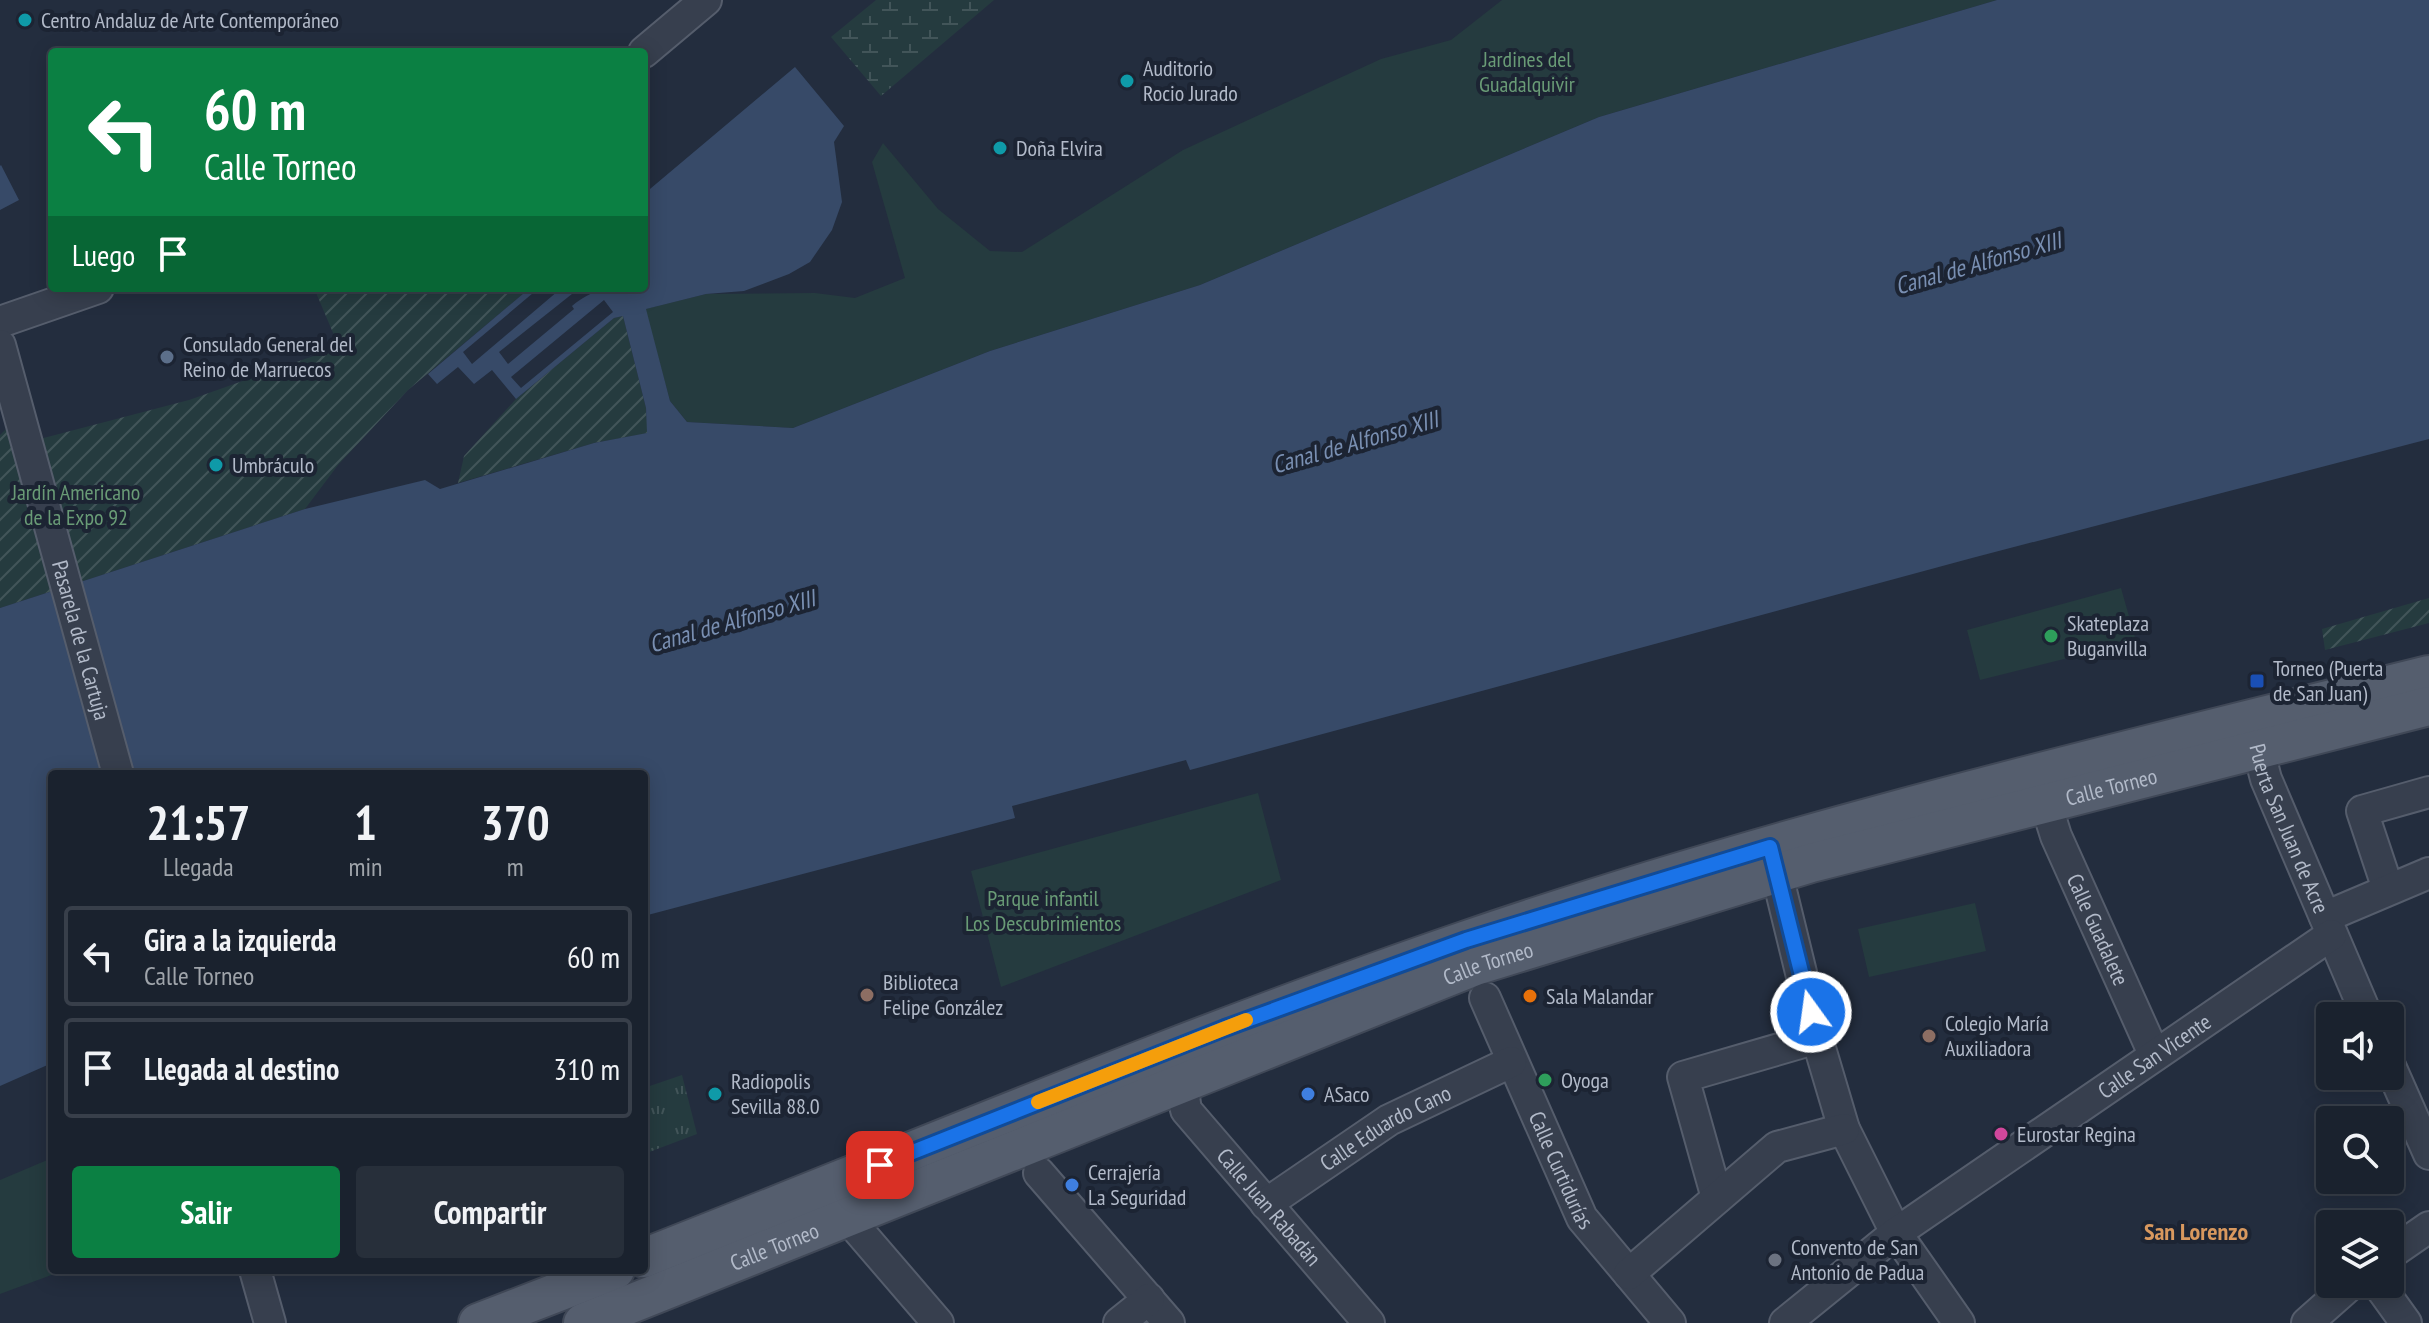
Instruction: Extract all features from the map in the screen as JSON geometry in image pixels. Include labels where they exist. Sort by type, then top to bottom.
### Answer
[{"type":"main road","name":"Calle Torneo","points":[[583,1323],[1475,966],[1773,860],[2046,804],[2429,675]]},
{"type":"main road","name":"Calle Torneo","points":[[648,1256],[1313,996],[1466,940],[2254,734],[2429,706]]},
{"type":"main road","points":[[478,1323],[605,1274]]},
{"type":"street","points":[[648,49],[706,0]]},
{"type":"street","points":[[0,322],[86,292]]},
{"type":"street","name":"Pasarela de la Cartuja","points":[[4,356],[117,770]]},
{"type":"street","name":"Puerta San Juan de Acre","points":[[2254,734],[2266,779],[2361,1002]]},
{"type":"street","points":[[2388,889],[2362,811],[2429,792]]},
{"type":"street","name":"Calle Guadalete","points":[[2046,804],[2056,836],[2154,1054]]},
{"type":"street","points":[[1773,860],[1817,1038],[1844,1129],[1896,1233],[1959,1323]]},
{"type":"street","name":"Calle San Vicente","points":[[1785,1323],[1896,1233],[2154,1054],[2328,926],[2388,889],[2429,873]]},
{"type":"street","name":"Calle Curtidurías","points":[[1485,998],[1582,1218],[1670,1323]]},
{"type":"street","points":[[1717,1198],[1683,1077],[1817,1038]]},
{"type":"street","name":"Calle Eduardo Cano","points":[[1266,1204],[1389,1120],[1511,1062]]},
{"type":"street","name":"Calle Juan Rabadán","points":[[1182,1084],[1186,1110],[1369,1323]]},
{"type":"street","points":[[2401,1090],[2429,1154]]},
{"type":"street","points":[[1629,1274],[1777,1147],[1844,1129]]},
{"type":"street","points":[[1039,1173],[1169,1323]]},
{"type":"street","points":[[846,1216],[938,1323]]},
{"type":"street","points":[[2404,1244],[2429,1227]]},
{"type":"street","points":[[256,1274],[270,1323]]},
{"type":"street","points":[[2307,1323],[2335,1298]]},
{"type":"street","points":[[2388,1298],[2406,1323]]},
{"type":"street","points":[[1119,1323],[1149,1299]]},
{"type":"green space","points":[[876,0],[994,0],[881,96],[831,37]]},
{"type":"green space","name":"Jardines del Guadalquivir","points":[[1502,0],[1997,0],[1599,117],[1200,285],[990,351],[793,428],[687,422],[670,401],[645,309],[706,294],[815,293],[855,298],[905,278],[872,162],[883,143],[938,209],[990,251],[1022,252],[1183,150],[1381,59],[1451,40]]},
{"type":"green space","name":"Jardín Americano de la Expo 92","points":[[316,292],[525,292],[408,390],[338,465],[305,509],[0,608],[0,435],[9,426],[13,446],[189,400],[339,347]]},
{"type":"green space","points":[[623,316],[646,408],[648,433],[594,443],[458,483],[464,456],[516,399],[614,318]]},
{"type":"green space","name":"Skateplaza Buganvilla","points":[[2121,588],[2136,641],[1980,680],[1967,630]]},
{"type":"green space","points":[[2429,598],[2429,623],[2325,650],[2322,629]]},
{"type":"green space","name":"Parque infantil Los Descubrimientos","points":[[1258,793],[1281,880],[1001,987],[971,871]]},
{"type":"green space","points":[[1975,903],[1986,951],[1869,977],[1858,929]]},
{"type":"green space","points":[[682,1075],[697,1134],[648,1152],[648,1087]]},
{"type":"green space","points":[[48,1160],[48,1274],[54,1274],[0,1294],[0,1180]]},
{"type":"water","name":"Canal de Alfonso XIII","points":[[1997,0],[2429,0],[2429,439],[1972,558],[1190,770],[1186,760],[1012,806],[1015,818],[648,915],[648,770],[48,770],[48,1065],[0,1086],[0,608],[305,509],[425,480],[440,489],[594,443],[647,433],[646,408],[623,316],[614,318],[516,399],[492,370],[474,384],[458,367],[437,384],[428,374],[525,292],[534,292],[463,352],[472,364],[557,292],[574,292],[499,352],[508,364],[574,309],[572,306],[589,295],[597,292],[648,292],[648,191],[795,67],[844,126],[834,142],[842,202],[832,230],[810,262],[789,274],[744,291],[706,294],[646,309],[670,401],[687,422],[793,428],[990,351],[1200,285],[1599,117]],"holes":[[[604,300],[613,312],[521,388],[511,377]]]},
{"type":"water","points":[[0,166],[19,200],[0,210]]},
{"type":"slow traffic","points":[[1038,1102],[1246,1020]]},
{"type":"place","name":"Centro Andaluz de Arte Contemporáneo","points":[[25,20]]},
{"type":"place","name":"Auditorio Rocio Jurado","points":[[1127,81]]},
{"type":"place","name":"Doña Elvira","points":[[1000,148]]},
{"type":"place","name":"Consulado General del Reino de Marruecos","points":[[167,357]]},
{"type":"place","name":"Umbráculo","points":[[216,465]]},
{"type":"place","name":"Skateplaza Buganvilla","points":[[2051,636]]},
{"type":"place","name":"Torneo (Puerta de San Juan)","points":[[2257,681]]},
{"type":"place","name":"Biblioteca Felipe González","points":[[867,995]]},
{"type":"place","name":"Sala Malandar","points":[[1530,996]]},
{"type":"place","name":"Colegio María Auxiliadora","points":[[1929,1036]]},
{"type":"place","name":"Oyoga","points":[[1545,1080]]},
{"type":"place","name":"Radiopolis Sevilla 88.0","points":[[715,1094]]},
{"type":"place","name":"ASaco","points":[[1308,1094]]},
{"type":"place","name":"Eurostar Regina","points":[[2001,1134]]},
{"type":"place","name":"Cerrajería La Seguridad","points":[[1072,1185]]},
{"type":"place","name":"Convento de San Antonio de Padua","points":[[1775,1260]]},
{"type":"district","name":"San Lorenzo","points":[[2196,1231]]},
{"type":"route","points":[[880,1165],[1225,1028],[1466,940],[1770,847],[1811,1012]]}]
